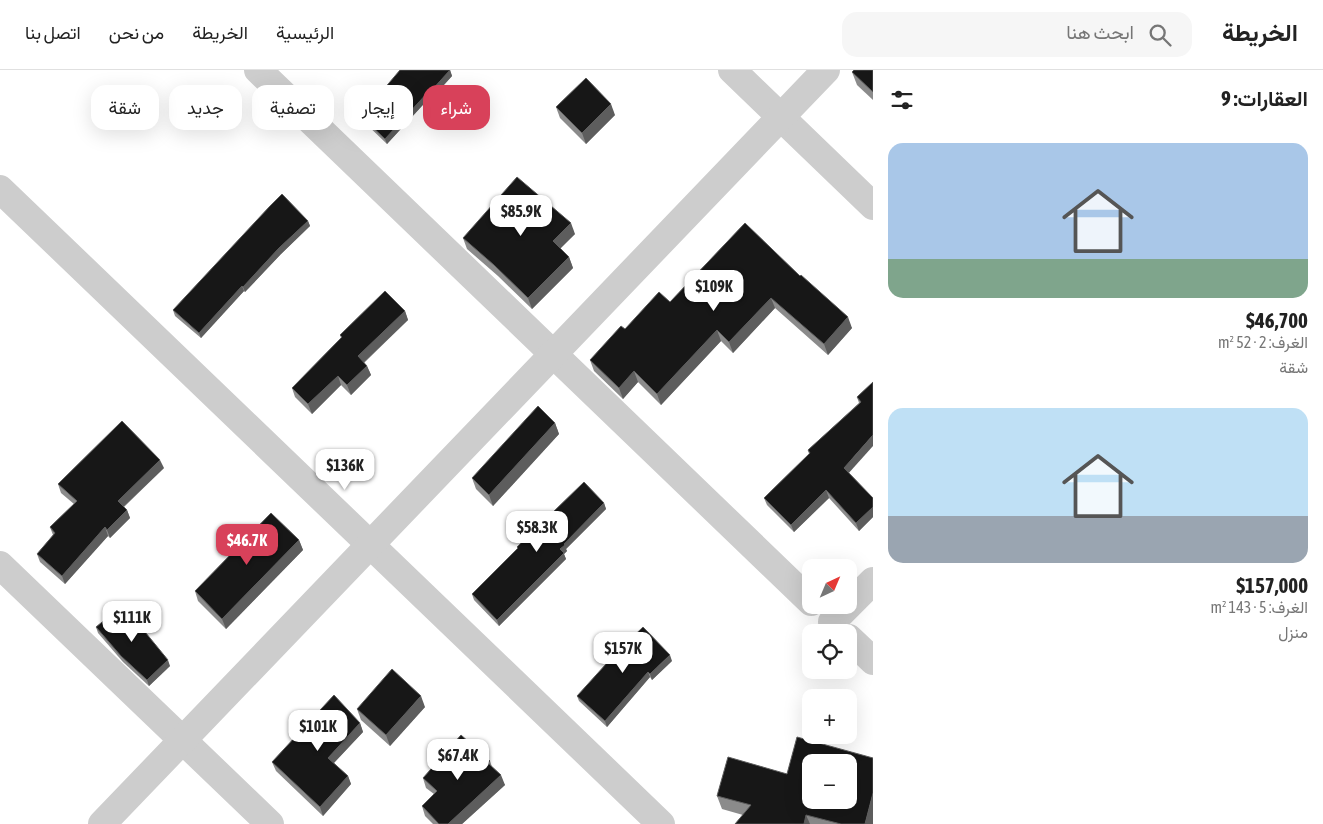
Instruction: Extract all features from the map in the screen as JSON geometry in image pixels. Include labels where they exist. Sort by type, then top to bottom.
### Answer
[{"type":"street","points":[[732,70],[873,206]]},
{"type":"street","points":[[102,824],[826,70]]},
{"type":"street","points":[[272,74],[553,353],[802,593]]},
{"type":"street","points":[[0,189],[661,824]]},
{"type":"street","points":[[0,565],[270,824]]},
{"type":"street","points":[[835,624],[873,581]]},
{"type":"street","points":[[857,645],[873,661]]},
{"type":"building","points":[[400,70],[450,70],[436,85],[423,85],[423,98],[413,109],[413,85],[387,85]]},
{"type":"building","points":[[854,70],[873,70],[873,92],[852,72]]},
{"type":"building","points":[[586,78],[611,104],[582,133],[556,107]]},
{"type":"building","points":[[376,130],[393,130],[385,139]]},
{"type":"building","points":[[517,177],[571,223],[553,241],[569,257],[528,298],[463,238]]},
{"type":"building","points":[[282,194],[308,221],[242,286],[199,333],[173,310]]},
{"type":"building","points":[[745,223],[800,276],[848,317],[824,344],[771,298],[729,342],[717,330],[657,394],[634,371],[619,388],[590,360],[621,326],[625,329],[659,292],[670,302]]},
{"type":"building","points":[[385,291],[405,311],[358,356],[367,366],[347,385],[338,376],[308,404],[292,388],[342,337],[340,335]]},
{"type":"building","points":[[873,382],[873,435],[844,468],[873,498],[873,507],[856,523],[826,490],[791,525],[764,498],[810,453],[808,450],[861,402],[857,397]]},
{"type":"building","points":[[538,406],[555,423],[489,495],[472,478]]},
{"type":"building","points":[[122,421],[160,460],[118,501],[127,510],[107,530],[105,527],[62,576],[37,554],[55,533],[50,527],[77,501],[58,484]]},
{"type":"building","points":[[584,482],[604,503],[560,549],[564,553],[497,620],[472,594]]},
{"type":"building","points":[[271,513],[299,540],[222,619],[195,591]]},
{"type":"building","points":[[123,605],[168,660],[147,680],[121,656],[96,627]]},
{"type":"building","points":[[643,627],[670,655],[650,674],[648,672],[605,721],[577,696],[616,653]]},
{"type":"building","points":[[392,669],[421,696],[386,735],[357,709]]},
{"type":"building","points":[[334,695],[360,723],[328,758],[348,776],[320,807],[272,762]]},
{"type":"building","points":[[461,735],[490,761],[488,763],[501,775],[448,824],[439,824],[422,806],[437,791],[423,778]]},
{"type":"building","points":[[797,737],[802,738],[802,744],[822,744],[873,758],[873,793],[865,824],[841,824],[806,815],[804,824],[735,824],[751,805],[717,796],[728,757],[787,774]]}]
